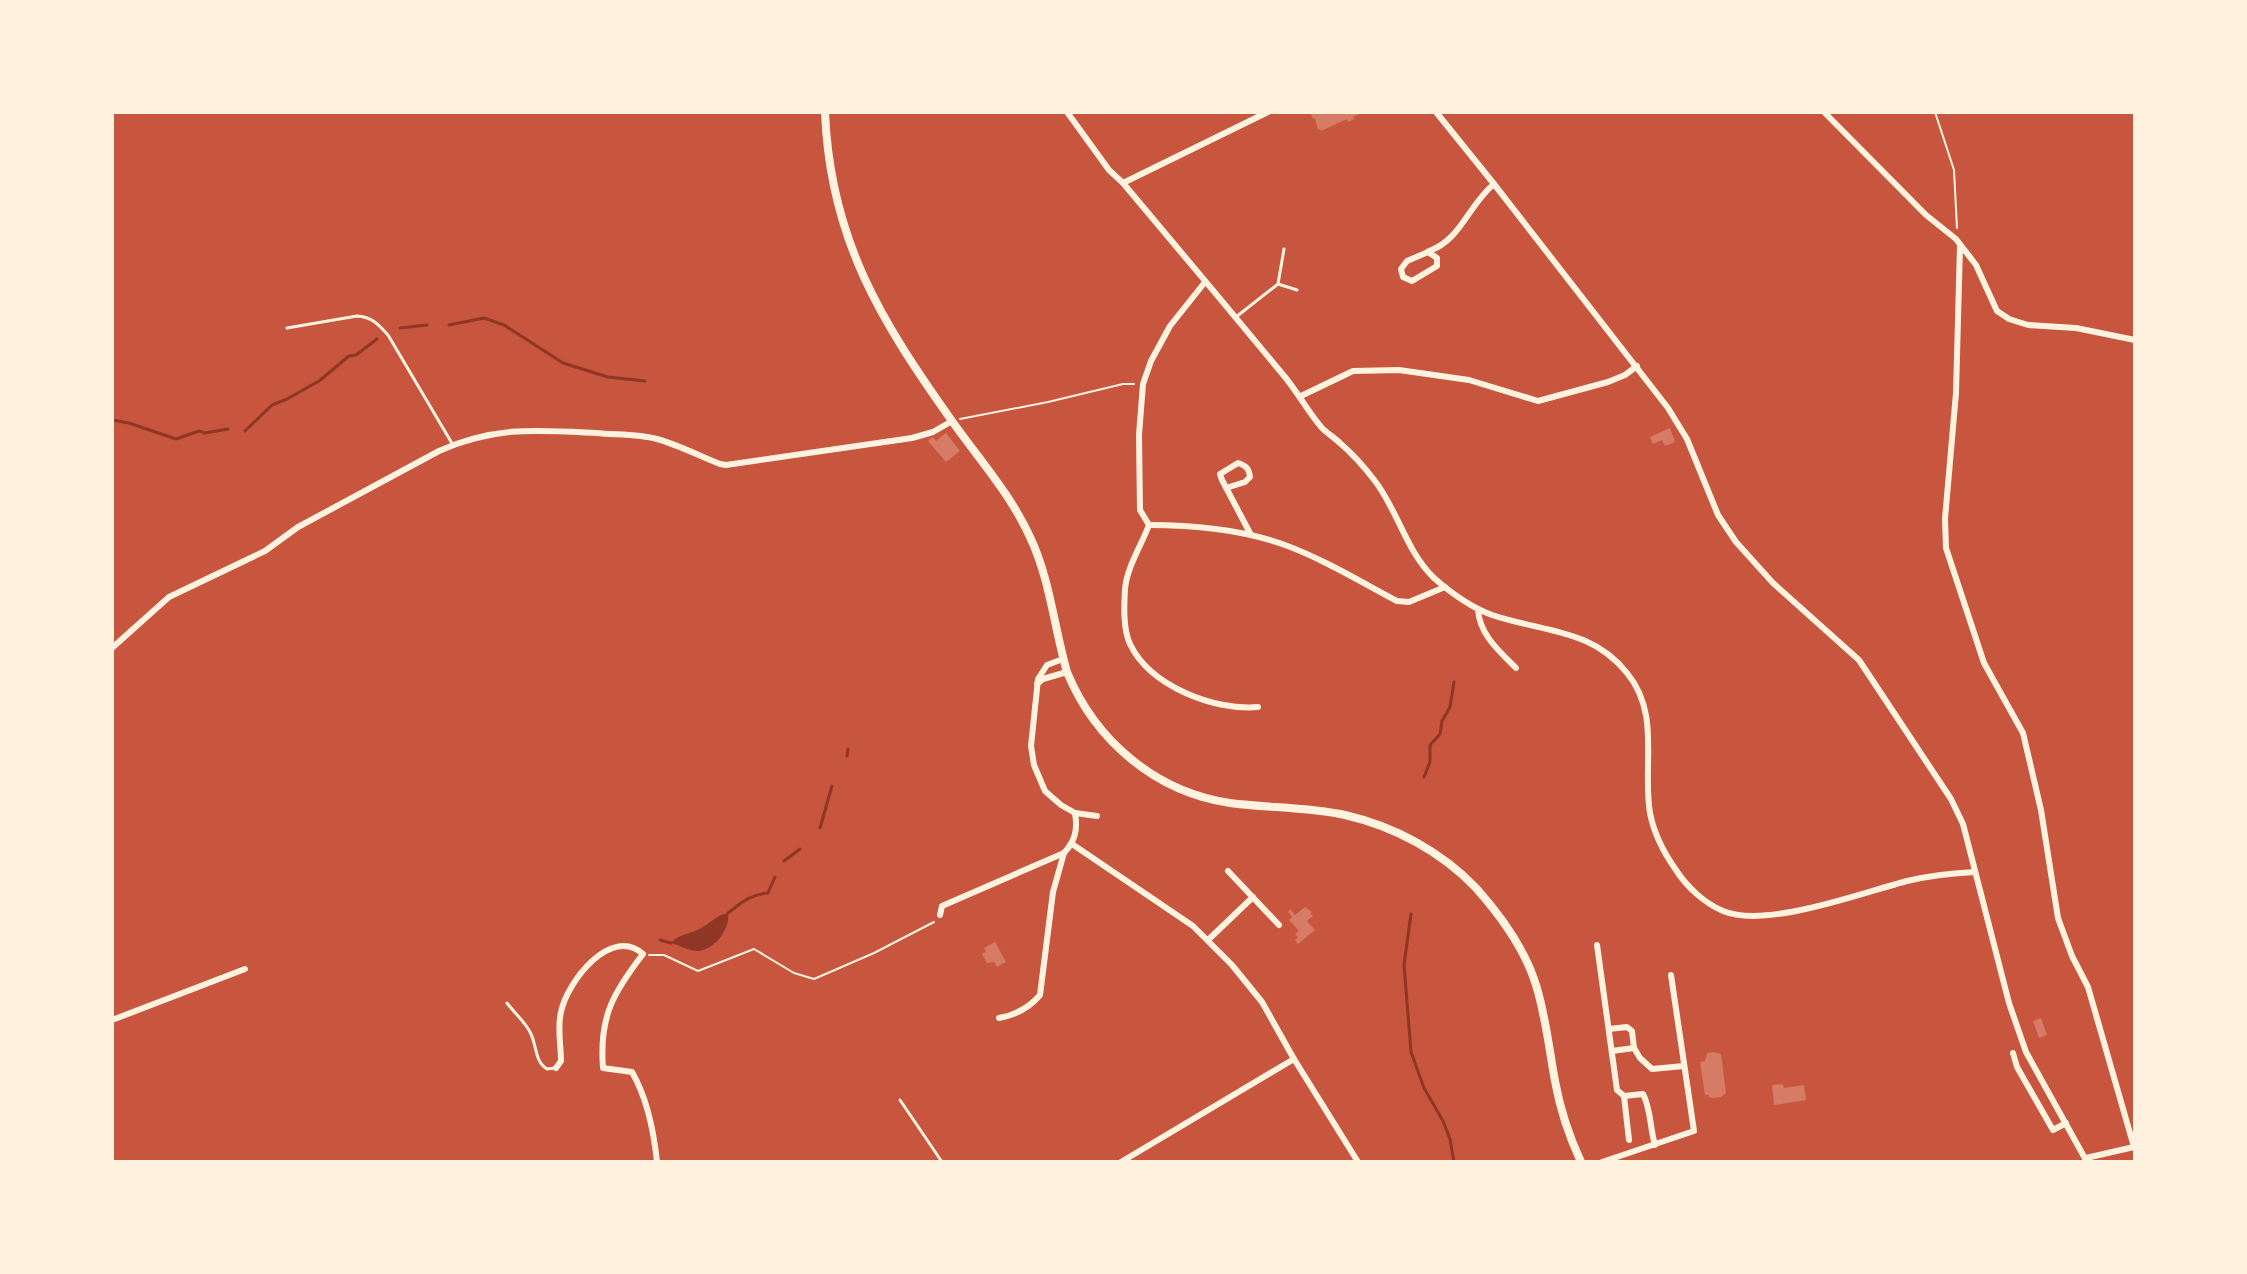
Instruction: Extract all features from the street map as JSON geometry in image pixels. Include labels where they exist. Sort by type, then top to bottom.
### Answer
[{"type":"main road","points":[[825,112],[830,171],[842,222],[857,264],[888,324],[1006,496],[1031,538],[1042,568],[1063,659],[1082,704],[1107,736],[1138,765],[1165,782],[1218,801],[1325,811],[1379,825],[1411,840],[1467,879],[1500,917],[1531,972],[1545,1019],[1565,1121],[1581,1162]]},
{"type":"street","points":[[1067,112],[1109,170],[1301,396],[1320,426],[1344,446],[1378,485],[1429,573],[1459,599],[1478,609],[1581,638],[1602,649],[1630,676],[1644,704],[1647,721],[1649,798],[1654,830],[1662,849],[1684,882],[1699,896],[1721,910],[1743,916],[1774,916],[1910,881],[1975,872]]},
{"type":"street","points":[[1123,183],[1268,112]]},
{"type":"street","points":[[1436,112],[1637,366],[1680,427],[1718,515],[1736,542],[1773,583],[1853,654],[1878,687],[1958,811],[2009,1003],[2026,1052],[2087,1160],[2134,1147],[2088,987],[2058,918],[2041,810],[2023,733],[1984,663],[1946,548],[1945,519],[1957,365],[1958,242]]},
{"type":"street","points":[[1824,112],[1926,215],[1958,242],[1976,265],[1997,311],[2028,325],[2076,328],[2135,340]]},
{"type":"street","points":[[1428,252],[1437,258],[1437,266],[1412,281],[1403,277],[1403,264],[1450,240],[1474,204],[1494,184]]},
{"type":"street","points":[[1149,525],[1140,510],[1139,435],[1143,384],[1151,361],[1170,326],[1205,282]]},
{"type":"street","points":[[1301,396],[1353,371],[1399,370],[1469,380],[1538,401],[1608,382],[1637,366]]},
{"type":"street","points":[[112,648],[169,597],[265,551],[298,527],[453,445],[507,431],[626,435],[660,440],[726,465],[912,438],[933,432],[952,421]]},
{"type":"street","points":[[1226,488],[1245,482],[1250,477],[1245,465],[1238,463],[1220,474],[1226,488],[1251,535]]},
{"type":"street","points":[[1149,525],[1183,525],[1251,535],[1288,546],[1397,601],[1409,602],[1445,587]]},
{"type":"street","points":[[1149,525],[1127,575],[1125,588],[1126,632],[1133,649],[1149,669],[1174,688],[1209,702],[1242,709],[1258,707]]},
{"type":"street","points":[[1478,609],[1479,621],[1494,646],[1516,668]]},
{"type":"street","points":[[1063,659],[1047,665],[1037,684],[1031,735],[1034,765],[1045,791],[1061,805],[1075,813],[1097,816]]},
{"type":"street","points":[[1037,684],[1043,679],[1067,672]]},
{"type":"street","points":[[940,915],[942,906],[1064,853],[1075,836],[1075,813]]},
{"type":"street","points":[[1072,844],[1193,926],[1255,992],[1358,1162]]},
{"type":"street","points":[[999,1018],[1024,1009],[1040,995],[1053,892],[1064,853]]},
{"type":"street","points":[[1228,871],[1279,925]]},
{"type":"street","points":[[1208,940],[1253,897]]},
{"type":"street","points":[[556,1068],[561,1061],[561,1012],[574,980],[593,960],[615,947],[625,945],[636,948],[643,954],[621,984],[610,1007],[602,1050],[603,1068],[632,1072],[638,1082],[655,1142],[657,1162]]},
{"type":"street","points":[[1597,945],[1617,1090],[1624,1096],[1643,1094],[1655,1145]]},
{"type":"street","points":[[112,1020],[245,969]]},
{"type":"street","points":[[1602,1162],[1694,1131],[1671,975]]},
{"type":"street","points":[[1609,1029],[1630,1028],[1634,1048],[1652,1069],[1684,1066]]},
{"type":"street","points":[[1612,1051],[1634,1048]]},
{"type":"street","points":[[2013,1053],[2017,1067],[2053,1130],[2066,1123]]},
{"type":"street","points":[[1121,1162],[1294,1059]]},
{"type":"street","points":[[1624,1096],[1629,1140]]},
{"type":"lane","points":[[1236,317],[1278,284],[1284,249]]},
{"type":"lane","points":[[1278,284],[1297,290]]},
{"type":"lane","points":[[287,328],[357,316],[375,321],[388,335],[453,445]]},
{"type":"lane","points":[[507,1003],[522,1018],[531,1034],[539,1063],[547,1069],[556,1068]]},
{"type":"lane","points":[[900,1100],[942,1162]]},
{"type":"path","points":[[1935,112],[1954,170],[1958,242]]},
{"type":"path","points":[[952,421],[1123,384],[1143,384]]},
{"type":"path","points":[[643,954],[664,955],[698,971],[754,949],[794,973],[814,979],[874,953],[940,915]]},
{"type":"shaded area","points":[[728,913],[724,932],[709,947],[694,951],[671,943],[678,937]]},
{"type":"building","points":[[1313,112],[1364,112],[1348,122],[1347,119],[1321,131],[1313,119]]},
{"type":"building","points":[[1670,428],[1675,442],[1665,446],[1662,440],[1653,444],[1650,437]]},
{"type":"building","points":[[946,433],[960,451],[946,462],[928,441],[933,437],[936,441]]},
{"type":"building","points":[[1305,907],[1312,912],[1313,916],[1307,921],[1315,930],[1298,944],[1295,934],[1299,931],[1289,920],[1292,917],[1288,912],[1290,909],[1295,915]]},
{"type":"building","points":[[995,942],[1006,962],[997,967],[994,962],[987,963],[982,954],[986,952],[984,948]]},
{"type":"building","points":[[2041,1018],[2047,1035],[2039,1038],[2033,1021]]},
{"type":"building","points":[[1707,1053],[1721,1054],[1726,1093],[1712,1098],[1705,1095],[1700,1062],[1705,1061]]},
{"type":"building","points":[[1783,1084],[1784,1088],[1804,1085],[1806,1100],[1774,1105],[1772,1085]]},
{"type":"waterway","points":[[449,325],[484,318],[504,325],[563,363],[608,377],[645,381]]},
{"type":"waterway","points":[[400,328],[427,325]]},
{"type":"waterway","points":[[245,431],[272,405],[319,381],[349,356],[356,355],[377,339]]},
{"type":"waterway","points":[[112,420],[176,439],[199,431],[205,433],[228,429]]},
{"type":"waterway","points":[[1424,777],[1430,762],[1430,745],[1440,734],[1442,721],[1450,707],[1454,682]]},
{"type":"waterway","points":[[847,756],[848,749]]},
{"type":"waterway","points":[[820,828],[832,786]]},
{"type":"waterway","points":[[784,861],[800,849]]},
{"type":"waterway","points":[[728,913],[751,897],[768,893],[775,877]]},
{"type":"waterway","points":[[1411,914],[1404,965],[1411,1052],[1424,1088],[1443,1121],[1454,1162]]},
{"type":"waterway","points":[[660,940],[671,943]]}]
